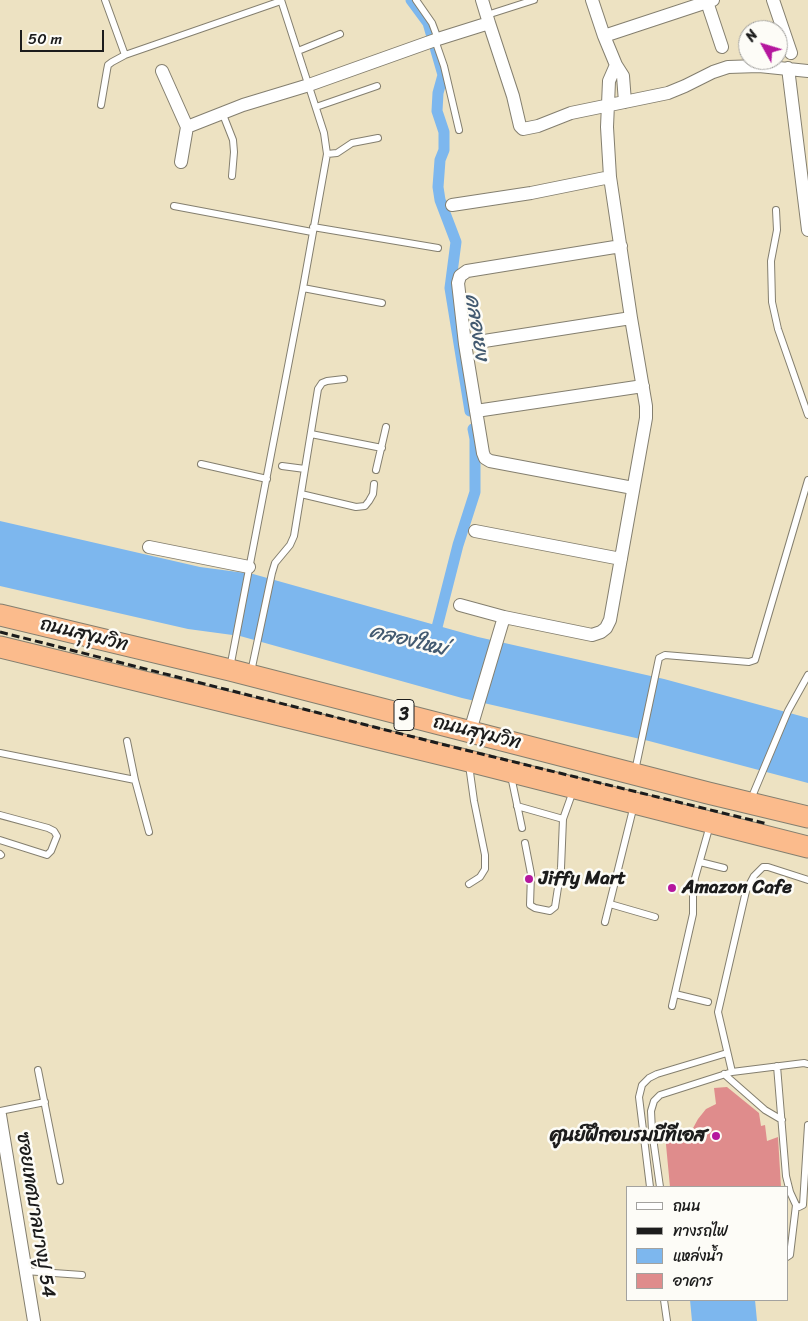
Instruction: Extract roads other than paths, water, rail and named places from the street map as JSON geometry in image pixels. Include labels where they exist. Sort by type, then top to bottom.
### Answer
[{"type":"highway","name":"ถนนสุขุมวิท","points":[[0,615],[242,663],[472,722],[635,774],[808,817]]},
{"type":"highway","name":"ถนนสุขุมวิท","points":[[0,647],[469,761],[808,847]]},
{"type":"street","points":[[482,0],[522,128],[538,126],[572,113],[608,108],[668,92],[713,72],[728,68],[759,66],[789,74],[808,71]]},
{"type":"street","points":[[592,0],[604,36],[623,76],[625,102]]},
{"type":"street","points":[[773,0],[791,53]]},
{"type":"street","points":[[604,36],[710,1],[722,47]]},
{"type":"street","points":[[187,127],[222,112],[309,85],[488,19]]},
{"type":"street","points":[[460,604],[504,617],[592,635],[606,628],[610,620],[646,418],[646,406],[610,177],[607,126],[608,81],[616,64]]},
{"type":"street","points":[[162,71],[187,127],[181,162]]},
{"type":"street","points":[[789,74],[808,230]]},
{"type":"street","points":[[452,205],[531,193],[610,177]]},
{"type":"street","points":[[622,246],[467,272],[460,276],[458,283],[465,344],[485,458],[490,462],[633,488]]},
{"type":"street","points":[[465,344],[631,318]]},
{"type":"street","points":[[476,411],[643,386]]},
{"type":"street","points":[[475,531],[621,559]]},
{"type":"street","points":[[149,547],[249,569]]},
{"type":"street","points":[[472,722],[504,617]]},
{"type":"street","name":"ซอยเทศบาลบางปู 54","points":[[0,1115],[3,1158],[34,1321]]},
{"type":"lane","points":[[104,0],[125,55]]},
{"type":"lane","points":[[416,0],[432,23],[434,40],[444,66],[459,130]]},
{"type":"lane","points":[[488,19],[534,0]]},
{"type":"lane","points":[[101,105],[108,65],[125,55],[281,1],[324,132],[327,154],[249,569],[242,663]]},
{"type":"lane","points":[[298,51],[340,34]]},
{"type":"lane","points":[[316,107],[377,86]]},
{"type":"lane","points":[[222,112],[233,140],[232,176]]},
{"type":"lane","points":[[327,154],[337,153],[352,143],[378,138]]},
{"type":"lane","points":[[174,206],[313,230],[438,248]]},
{"type":"lane","points":[[776,210],[777,230],[771,261],[772,302],[781,338],[808,415]]},
{"type":"lane","points":[[303,288],[382,303]]},
{"type":"lane","points":[[242,663],[275,563],[290,545],[294,536],[318,390],[322,383],[344,379]]},
{"type":"lane","points":[[376,470],[386,427]]},
{"type":"lane","points":[[311,434],[382,448]]},
{"type":"lane","points":[[201,464],[266,479]]},
{"type":"lane","points":[[282,466],[305,469]]},
{"type":"lane","points":[[635,774],[659,658],[665,655],[749,662],[755,660],[808,480]]},
{"type":"lane","points":[[301,494],[356,507],[364,506],[373,494],[374,484]]},
{"type":"lane","points":[[750,803],[788,711],[808,675]]},
{"type":"lane","points":[[127,741],[149,832]]},
{"type":"lane","points":[[0,753],[135,780]]},
{"type":"lane","points":[[469,761],[474,801],[485,855],[485,869],[480,877],[469,884]]},
{"type":"lane","points":[[510,772],[522,828]]},
{"type":"lane","points":[[525,843],[530,874],[530,905],[550,911],[555,906],[561,868],[563,819],[574,788]]},
{"type":"lane","points":[[605,922],[635,804]]},
{"type":"lane","points":[[518,806],[563,819]]},
{"type":"lane","points":[[0,815],[48,828],[54,831],[56,836],[51,851],[47,855],[0,840]]},
{"type":"lane","points":[[672,1006],[693,914],[693,891],[710,823]]},
{"type":"lane","points":[[700,862],[724,868]]},
{"type":"lane","points":[[732,1072],[720,1028],[718,1012],[746,891],[759,870],[768,867],[808,880]]},
{"type":"lane","points":[[610,904],[655,917]]},
{"type":"lane","points":[[675,994],[708,1002]]},
{"type":"lane","points":[[650,1186],[639,1097],[642,1085],[649,1078],[657,1074],[727,1053]]},
{"type":"lane","points":[[660,1186],[651,1111],[654,1101],[660,1095],[732,1072],[808,1064]]},
{"type":"lane","points":[[777,1066],[786,1176],[796,1205],[790,1255],[788,1256]]},
{"type":"lane","points":[[38,1070],[60,1181]]},
{"type":"lane","points":[[724,1074],[765,1110],[782,1120]]},
{"type":"lane","points":[[0,1111],[44,1102]]},
{"type":"lane","points":[[796,1205],[801,1207],[803,1205],[808,1125]]},
{"type":"lane","points":[[25,1271],[82,1275]]},
{"type":"lane","points":[[664,1301],[667,1321]]},
{"type":"water","name":"คลองใหม่","points":[[0,521],[200,567],[253,574],[478,637],[664,679],[808,718],[808,783],[649,741],[462,698],[240,636],[188,629],[0,586]]},
{"type":"water","points":[[690,1301],[755,1301],[757,1321],[692,1321]]},
{"type":"waterway","name":"คลองยง","points":[[411,0],[428,23],[443,75],[438,93],[437,111],[444,132],[444,150],[440,160],[438,187],[440,200],[456,242],[450,288],[470,411]]},
{"type":"waterway","name":"คลองยง","points":[[434,639],[458,545],[475,492],[475,439],[473,429]]},
{"type":"railway","points":[[0,632],[453,747],[768,824]]},
{"type":"place","name":"Jiffy Mart","points":[[529,879]]},
{"type":"place","name":"Amazon Cafe","points":[[672,888]]},
{"type":"place","name":"ศูนย์ฝึกอบรมบีทีเอส","points":[[716,1136]]}]
